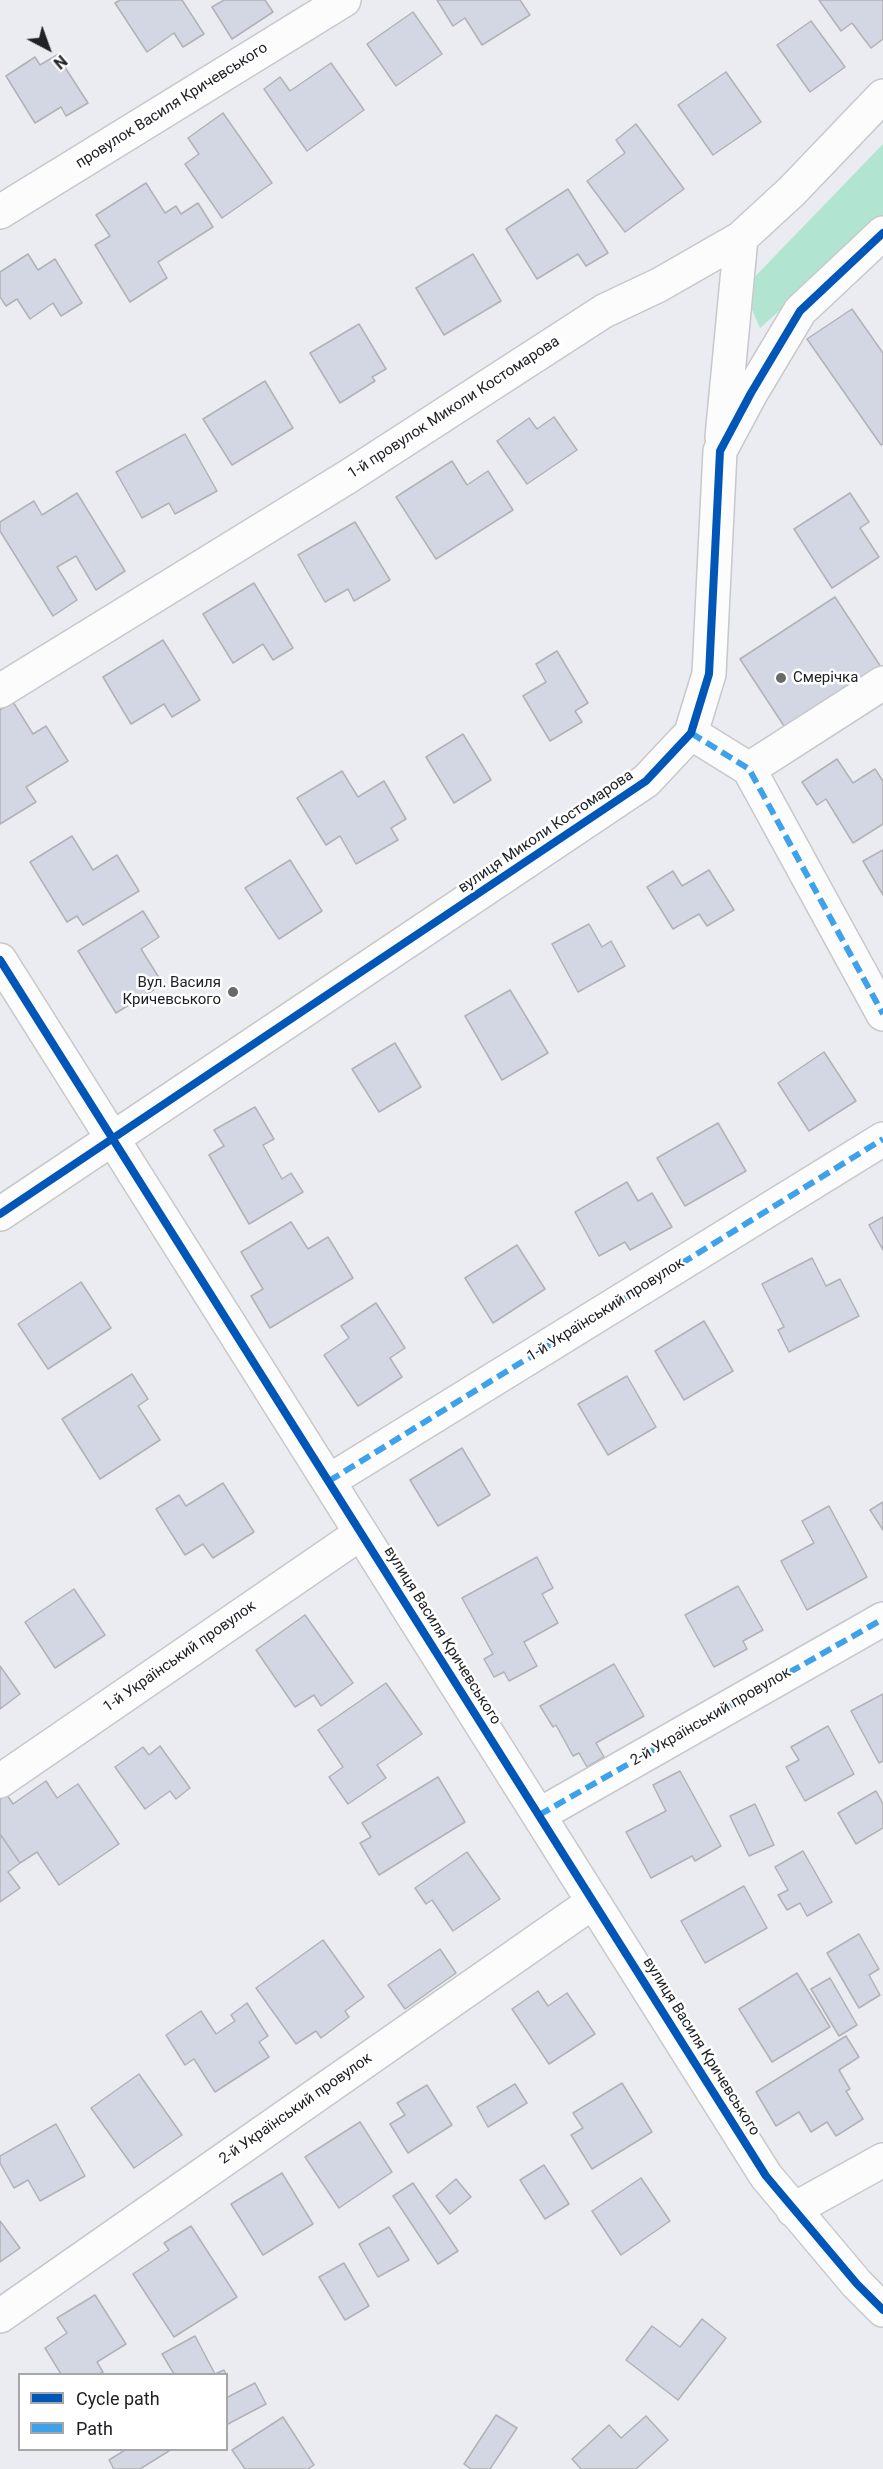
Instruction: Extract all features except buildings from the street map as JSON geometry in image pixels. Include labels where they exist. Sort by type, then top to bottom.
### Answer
[{"type":"street","name":"провулок Василя Кричевського","points":[[0,212],[344,0]]},
{"type":"street","name":"1-й провулок Миколи Костомарова","points":[[0,691],[349,476],[604,312],[659,285],[741,238],[792,191],[883,96]]},
{"type":"street","name":"вулиця Миколи Костомарова","points":[[0,1214],[646,781],[691,733],[709,674],[720,451],[751,393],[800,311],[883,232]]},
{"type":"street","points":[[720,451],[741,238]]},
{"type":"street","points":[[749,769],[883,683]]},
{"type":"street","points":[[691,733],[749,769],[883,1014]]},
{"type":"street","name":"вулиця Василя Кричевського","points":[[0,960],[766,2176],[857,2284],[883,2310]]},
{"type":"street","name":"1-й Український провулок","points":[[328,1481],[883,1139]]},
{"type":"street","name":"1-й Український провулок","points":[[0,1781],[361,1533]]},
{"type":"street","name":"2-й Український провулок","points":[[538,1815],[883,1619]]},
{"type":"street","name":"2-й Український провулок","points":[[0,2316],[593,1902]]},
{"type":"street","points":[[793,2210],[883,2160]]},
{"type":"green space","points":[[883,144],[883,218],[760,328],[743,289]]},
{"type":"marked path","points":[[691,733],[749,769],[883,1014]]},
{"type":"marked path","points":[[329,1481],[883,1139]]},
{"type":"marked path","points":[[539,1815],[883,1619]]},
{"type":"cycle path","points":[[0,1214],[646,781],[691,733],[709,674],[720,451],[751,393],[800,311],[883,233]]},
{"type":"cycle path","points":[[0,960],[766,2176],[857,2284],[883,2310]]},
{"type":"place","name":"Смерічка","points":[[781,678]]},
{"type":"place","name":"Вул. Василя Кричевського","points":[[233,992]]}]
